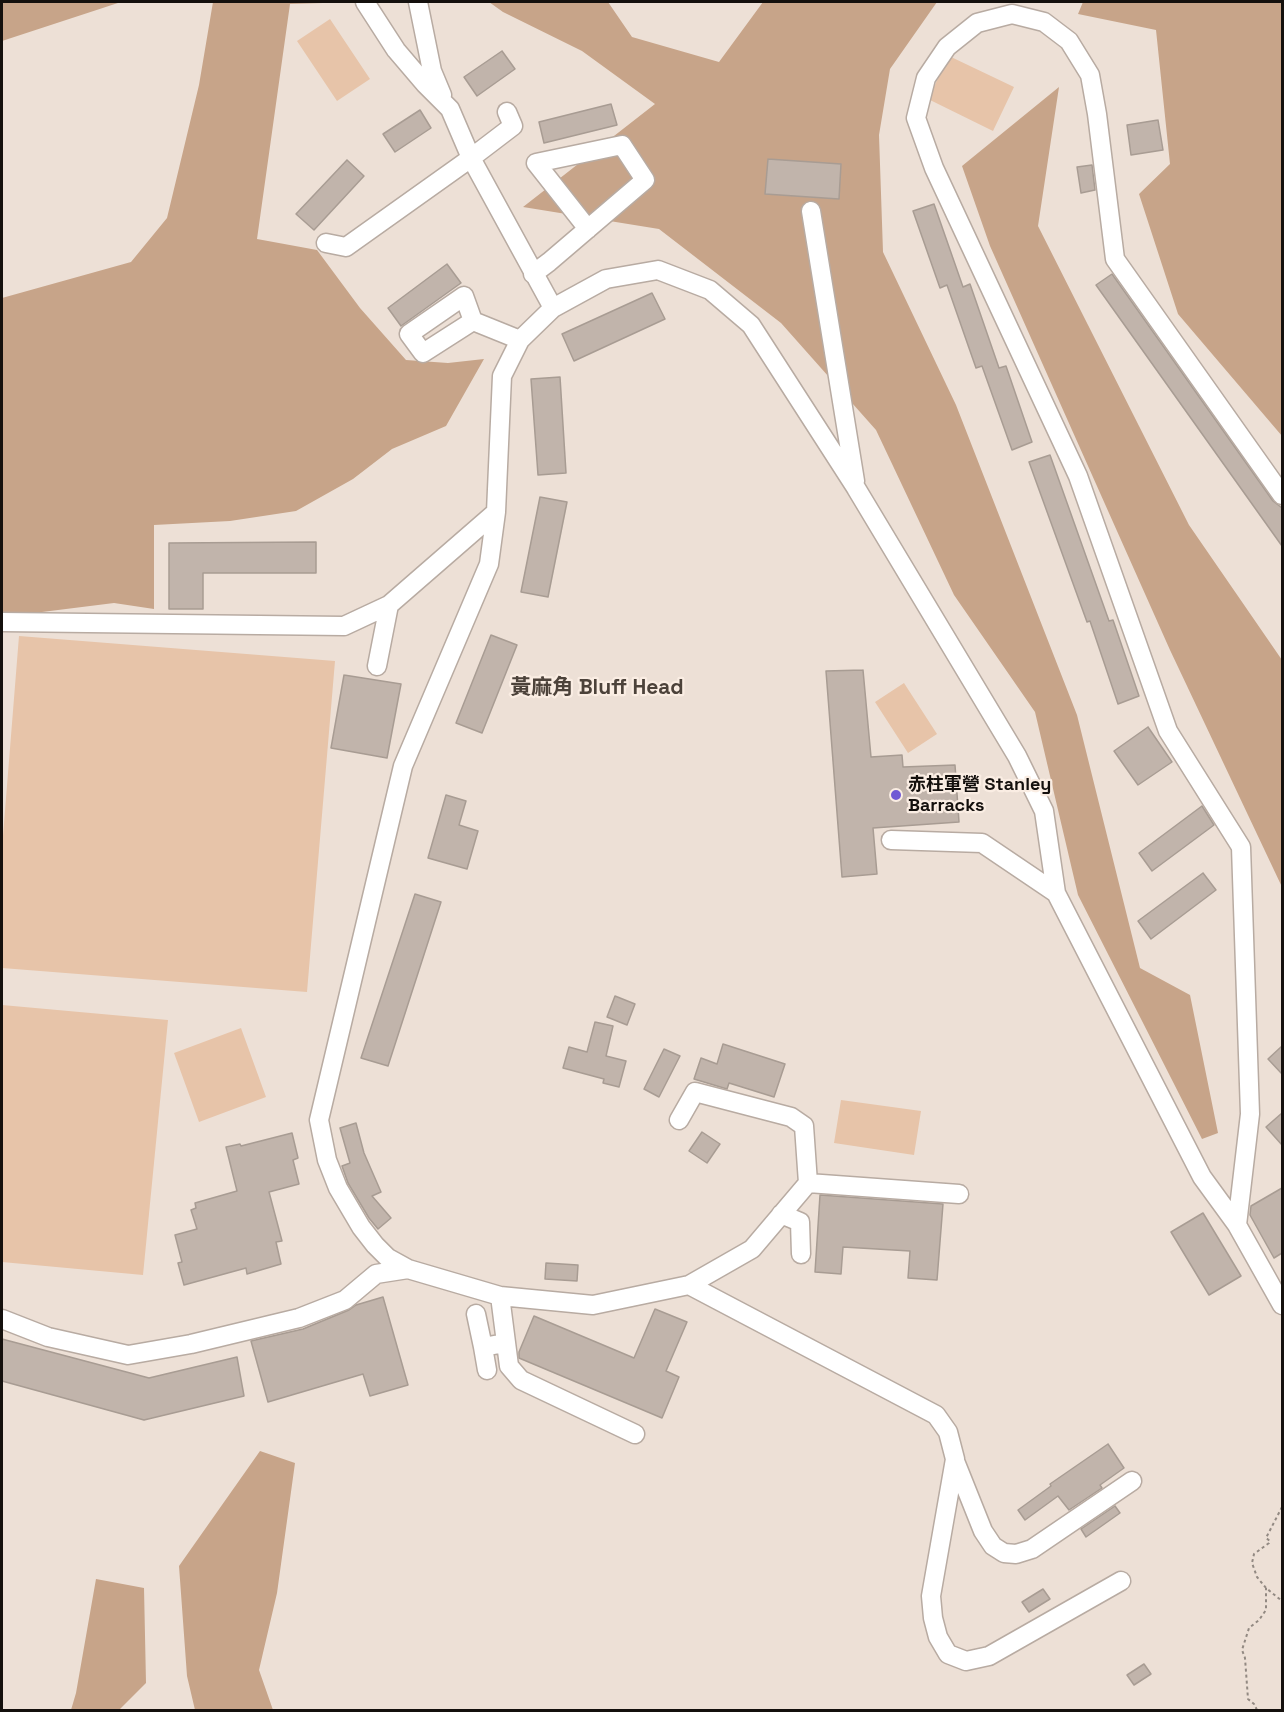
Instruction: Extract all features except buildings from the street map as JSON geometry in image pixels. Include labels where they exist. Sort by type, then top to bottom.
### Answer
[{"type":"lane","points":[[365,2],[396,50],[450,110]]},
{"type":"lane","points":[[418,2],[432,71],[438,87],[471,158],[553,308]]},
{"type":"lane","points":[[1237,1225],[1250,1114],[1241,847],[1168,732],[1077,476],[934,168],[916,118],[926,78],[947,47],[977,22],[1012,14],[1044,22],[1069,41],[1090,75],[1098,114],[1115,259],[1282,495]]},
{"type":"lane","points":[[326,243],[346,247],[471,158],[513,126],[507,112]]},
{"type":"lane","points":[[533,274],[588,229],[645,180],[622,145],[536,163],[588,229]]},
{"type":"lane","points":[[811,211],[856,488]]},
{"type":"lane","points":[[680,1120],[695,1092],[791,1117],[804,1126],[808,1183],[752,1249],[689,1285],[593,1305],[500,1296],[408,1269],[388,1258],[375,1245],[347,1206],[327,1160],[318,1120],[403,766],[489,564],[496,512],[502,376],[520,340],[553,308],[606,279],[658,270],[710,290],[751,325],[856,488],[1017,756],[1044,811],[1056,893],[1202,1177],[1237,1225],[1282,1305]]},
{"type":"lane","points":[[473,321],[520,340]]},
{"type":"lane","points":[[2,622],[344,626],[389,605],[496,512]]},
{"type":"lane","points":[[377,666],[389,605]]},
{"type":"lane","points":[[891,840],[982,843],[1056,893]]},
{"type":"lane","points":[[808,1183],[959,1194]]},
{"type":"lane","points":[[781,1214],[801,1216],[801,1254]]},
{"type":"lane","points":[[2,1320],[48,1337],[128,1354],[191,1344],[298,1318],[345,1300],[376,1274],[408,1269]]},
{"type":"lane","points":[[689,1285],[936,1415],[948,1432],[955,1459],[983,1531],[993,1546],[1004,1553],[1016,1554],[1032,1549],[1132,1481]]},
{"type":"lane","points":[[500,1296],[509,1366],[521,1380],[635,1434]]},
{"type":"lane","points":[[476,1314],[487,1370]]},
{"type":"lane","points":[[483,1347],[505,1343]]},
{"type":"lane","points":[[955,1459],[931,1596],[938,1637],[948,1654],[966,1661],[989,1656],[1121,1581]]},
{"type":"path","points":[[1282,1507],[1276,1523],[1266,1538],[1270,1541],[1269,1543],[1258,1550],[1252,1558],[1257,1577],[1282,1601]]},
{"type":"path","points":[[1257,1710],[1248,1699],[1245,1658],[1242,1650],[1249,1628],[1266,1610],[1266,1588]]},
{"type":"shaded area","points":[[2,2],[121,2],[2,41]]},
{"type":"shaded area","points":[[213,2],[356,2],[290,4],[257,239],[317,250],[360,308],[406,360],[448,363],[484,359],[446,426],[392,449],[353,479],[296,511],[230,521],[154,525],[154,609],[114,603],[2,617],[2,298],[131,262],[167,218],[199,85]]},
{"type":"shaded area","points":[[489,2],[608,2],[632,37],[719,62],[763,2],[937,2],[890,69],[879,135],[883,252],[956,405],[1077,715],[1140,968],[1190,995],[1218,1133],[1202,1139],[1078,895],[1035,712],[954,595],[876,430],[781,323],[659,229],[523,207],[655,104],[582,51],[503,12]]},
{"type":"shaded area","points":[[1083,2],[1282,2],[1282,436],[1178,314],[1139,194],[1170,164],[1156,30],[1078,14]]},
{"type":"shaded area","points":[[330,19],[370,79],[337,101],[297,41]]},
{"type":"shaded area","points":[[949,56],[1014,87],[993,131],[928,99]]},
{"type":"shaded area","points":[[1059,87],[1038,226],[1189,525],[1282,660],[1282,887],[1170,650],[990,246],[962,166]]},
{"type":"shaded area","points":[[19,636],[335,661],[307,992],[2,968],[2,848]]},
{"type":"shaded area","points":[[904,683],[937,734],[908,753],[875,702]]},
{"type":"shaded area","points":[[2,1005],[168,1020],[143,1275],[2,1262]]},
{"type":"shaded area","points":[[241,1028],[266,1097],[199,1122],[174,1053]]},
{"type":"shaded area","points":[[841,1100],[921,1111],[914,1155],[834,1143]]},
{"type":"shaded area","points":[[260,1451],[295,1463],[277,1593],[259,1670],[273,1710],[195,1710],[187,1676],[179,1566]]},
{"type":"shaded area","points":[[96,1579],[144,1588],[146,1683],[119,1710],[71,1710],[76,1693]]},
{"type":"place","name":"赤柱軍營 Stanley Barracks","points":[[896,795]]},
{"type":"district","name":"黃麻角 Bluff Head","points":[[597,688]]}]
